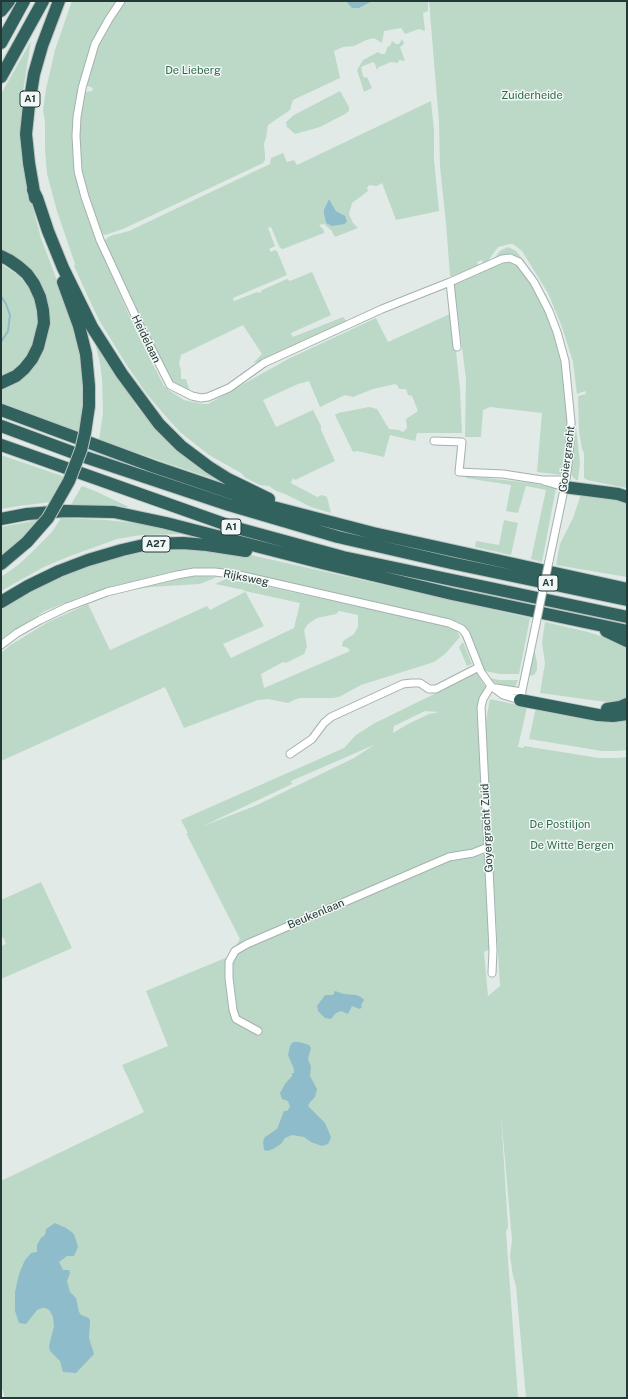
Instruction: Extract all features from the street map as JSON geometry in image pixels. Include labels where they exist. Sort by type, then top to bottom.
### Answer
[{"type":"highway","points":[[1,11],[8,1]]},
{"type":"highway","points":[[1,43],[24,1]]},
{"type":"highway","points":[[1,77],[44,1]]},
{"type":"highway","name":"A1","points":[[1,564],[27,542],[48,518],[69,481],[79,455],[85,433],[89,406],[86,354],[79,326],[46,238],[37,209],[33,190],[26,134],[34,74],[42,46],[59,1]]},
{"type":"highway","name":"A1","points":[[33,190],[63,268],[92,327],[122,374],[159,424],[181,446],[228,479],[304,516]]},
{"type":"highway","points":[[1,256],[19,267],[27,274],[34,284],[40,297],[44,323],[38,348],[32,359],[16,376],[1,383]]},
{"type":"highway","name":"A1","points":[[1,410],[169,472],[272,507],[373,533],[627,589]]},
{"type":"highway","name":"A1","points":[[1,426],[85,457],[229,505],[338,537],[451,563],[627,600]]},
{"type":"highway","name":"A1","points":[[1,445],[233,527],[343,557],[627,617]]},
{"type":"highway","points":[[565,484],[627,491]]},
{"type":"highway","points":[[565,484],[627,497]]},
{"type":"highway","name":"A1","points":[[1,519],[27,514],[65,511],[114,512],[166,523],[322,563],[452,594],[627,631]]},
{"type":"highway","name":"A27","points":[[1,602],[28,586],[66,568],[122,550],[148,544],[183,543],[207,545],[274,558],[322,563]]},
{"type":"highway","name":"A1","points":[[605,584],[627,584]]},
{"type":"highway","name":"A1","points":[[585,621],[627,641]]},
{"type":"highway","points":[[521,696],[537,696],[593,708],[607,709],[620,707],[627,704]]},
{"type":"highway","points":[[521,696],[598,715],[613,716],[627,714]]},
{"type":"street","name":"Heidelaan","points":[[121,1],[95,44],[82,88],[77,117],[76,136],[78,171],[85,197],[100,240],[140,326],[170,385],[192,396],[201,398],[208,397],[229,388],[264,363],[382,309],[450,282]]},
{"type":"street","name":"Gooiergracht","points":[[450,282],[502,259],[510,258],[519,262],[534,282],[548,311],[557,332],[565,361],[572,422],[569,456],[565,484],[521,696]]},
{"type":"street","points":[[450,282],[457,347]]},
{"type":"street","points":[[434,441],[462,442],[459,472],[503,474],[565,484]]},
{"type":"street","name":"Rijksweg","points":[[1,645],[17,633],[67,606],[107,592],[177,575],[194,572],[215,572],[239,575],[449,623],[462,629],[466,634],[478,665]]},
{"type":"street","points":[[290,754],[312,739],[324,723],[331,717],[403,684],[420,683],[429,689],[436,689],[478,665],[492,687],[503,695],[521,696]]},
{"type":"street","name":"Goyergracht Zuid","points":[[492,687],[483,698],[481,707],[493,950],[492,973]]},
{"type":"street","name":"Beukenlaan","points":[[258,1031],[236,1019],[233,1010],[229,978],[229,962],[235,951],[247,944],[449,857],[473,853],[488,847]]},
{"type":"green space","points":[[72,1],[118,1],[88,57],[79,85],[74,144],[105,260],[136,331],[164,386],[184,400],[208,404],[288,359],[376,318],[388,342],[452,313],[460,390],[462,433],[417,433],[415,441],[390,435],[384,457],[357,451],[353,452],[335,415],[338,413],[369,407],[377,409],[389,429],[403,432],[407,428],[406,419],[418,411],[412,396],[408,395],[406,389],[399,389],[395,384],[373,389],[353,397],[345,395],[320,407],[309,381],[298,384],[263,400],[276,427],[313,410],[335,461],[295,480],[293,478],[291,483],[317,497],[322,495],[327,497],[331,513],[311,507],[276,491],[269,486],[260,485],[246,478],[241,473],[209,455],[180,432],[168,419],[146,393],[99,320],[74,266],[75,264],[57,211],[47,174],[45,122],[43,110],[46,89],[55,50]]},
{"type":"green space","name":"De Lieberg","points":[[125,1],[428,1],[428,11],[423,13],[425,31],[419,29],[405,34],[401,28],[384,31],[382,43],[374,38],[354,46],[343,47],[334,51],[340,78],[293,100],[290,110],[268,125],[264,144],[265,160],[263,163],[123,229],[105,235],[101,234],[84,183],[79,154],[80,117],[85,92],[92,91],[93,88],[85,85],[95,52],[115,14]]},
{"type":"green space","name":"Zuiderheide","points":[[429,1],[627,1],[627,488],[587,480],[584,478],[584,453],[579,431],[578,396],[586,394],[585,391],[577,394],[573,362],[562,327],[548,293],[522,251],[513,244],[498,247],[487,262],[483,263],[482,260],[477,262],[478,266],[452,279],[452,276],[450,276],[440,167],[439,122]]},
{"type":"green space","points":[[402,39],[404,44],[400,47],[405,61],[399,60],[398,63],[391,62],[379,67],[377,70],[373,62],[361,67],[363,76],[365,78],[367,77],[372,88],[364,92],[357,70],[363,60],[378,52],[385,54],[392,41],[399,44]]},
{"type":"green space","points":[[31,41],[22,98],[29,194],[41,238],[76,331],[86,388],[81,433],[1,405],[1,387],[27,369],[45,300],[1,253],[1,94]]},
{"type":"green space","points":[[340,91],[349,107],[349,111],[345,114],[320,127],[295,134],[287,127],[286,122],[294,115]]},
{"type":"green space","points":[[431,101],[434,130],[434,160],[439,211],[396,220],[382,183],[377,186],[369,185],[367,188],[368,191],[352,203],[349,214],[353,223],[358,228],[335,237],[331,230],[324,224],[319,225],[324,230],[324,233],[283,249],[280,248],[271,227],[268,228],[275,246],[269,249],[271,252],[275,250],[277,251],[287,275],[233,298],[234,301],[257,292],[260,293],[262,290],[287,279],[290,281],[312,272],[331,315],[291,333],[293,337],[343,317],[347,322],[266,360],[253,363],[262,354],[243,325],[181,355],[179,364],[181,379],[186,379],[191,395],[170,381],[104,242],[110,236],[129,231],[270,164],[271,158],[283,153],[287,162],[294,160],[297,165]],"holes":[[[329,199],[336,211],[346,219],[345,224],[326,223],[324,209]]]},
{"type":"green space","points":[[508,247],[516,251],[525,262],[515,257],[493,260],[500,251]]},
{"type":"green space","points":[[511,262],[516,263],[524,273],[549,313],[564,360],[569,407],[566,456],[562,475],[537,472],[542,413],[490,407],[483,410],[481,437],[465,437],[466,379],[454,284],[499,264]]},
{"type":"green space","points":[[1,264],[18,275],[32,292],[37,302],[40,320],[36,341],[20,367],[1,379]]},
{"type":"green space","points":[[94,338],[137,407],[177,449],[217,480],[99,440],[103,413],[102,379]]},
{"type":"green space","points":[[575,419],[580,463],[578,480],[572,476],[571,472]]},
{"type":"green space","points":[[1,455],[65,477],[51,502],[1,509]]},
{"type":"green space","points":[[466,476],[532,483],[556,488],[542,562],[531,559],[546,490],[526,486],[518,513],[506,511],[511,485],[466,478]]},
{"type":"green space","points":[[82,486],[95,491],[129,507],[70,506]]},
{"type":"green space","points":[[582,491],[627,500],[627,577],[556,565],[560,544],[573,518]]},
{"type":"green space","points":[[61,518],[134,523],[165,528],[184,534],[141,535],[117,539],[44,567],[1,591],[1,577],[30,554],[52,532]]},
{"type":"green space","points":[[38,520],[23,539],[1,560],[1,527]]},
{"type":"green space","points":[[504,520],[518,523],[511,555],[475,547],[476,541],[499,545]]},
{"type":"green space","points":[[145,545],[233,551],[530,618],[519,674],[500,674],[485,671],[467,630],[460,623],[452,620],[219,569],[181,572],[82,596],[45,611],[1,639],[1,604],[27,588]]},
{"type":"green space","points":[[200,576],[217,577],[200,584],[151,587],[117,592],[177,578]]},
{"type":"green space","points":[[228,578],[451,627],[457,631],[460,637],[445,654],[434,662],[361,685],[339,697],[300,698],[288,703],[268,699],[258,700],[184,728],[165,687],[1,761],[1,653],[9,646],[48,622],[88,604],[110,650],[207,606],[210,610],[245,592],[244,590],[215,584]],"holes":[[[245,591],[300,603],[294,628],[231,658],[223,644],[264,626]],[[339,611],[358,615],[358,627],[354,634],[343,641],[342,646],[348,648],[350,651],[264,688],[261,674],[283,662],[286,663],[304,654],[307,647],[304,630],[308,624],[317,618],[336,614]]]},
{"type":"green space","points":[[545,622],[588,632],[607,638],[627,647],[627,699],[622,701],[606,702],[540,693],[545,663],[542,643]]},
{"type":"green space","points":[[463,642],[472,664],[467,666],[459,647]]},
{"type":"green space","points":[[534,647],[537,670],[534,675],[528,676]]},
{"type":"green space","points":[[475,671],[487,689],[477,708],[485,847],[477,849],[477,856],[485,854],[490,949],[484,952],[488,996],[500,986],[485,739],[486,720],[490,699],[527,707],[518,747],[523,748],[524,746],[599,758],[627,757],[627,1398],[526,1398],[516,1286],[510,1256],[512,1240],[501,1115],[508,1227],[506,1232],[518,1398],[5,1398],[1,1385],[1,1181],[144,1112],[122,1065],[168,1046],[146,991],[230,956],[240,939],[186,833],[188,833],[181,820],[344,748],[356,735],[373,724],[471,676]],"holes":[[[425,711],[439,712],[429,714],[393,733],[394,726]],[[374,745],[354,758],[255,806],[203,826],[292,784],[291,781]]]},
{"type":"green space","points":[[489,678],[499,680],[518,680],[515,687],[499,686]]},
{"type":"green space","points":[[536,708],[604,721],[627,720],[627,750],[602,751],[529,739]]},
{"type":"green space","points":[[41,882],[72,948],[1,979],[1,946],[6,944],[3,937],[1,938],[1,900]]},
{"type":"water","points":[[346,1],[372,1],[359,8],[352,8]]},
{"type":"water","points":[[329,199],[336,211],[345,216],[347,221],[345,224],[332,226],[326,223],[324,209]]},
{"type":"water","points":[[335,991],[361,997],[364,1000],[361,1005],[362,1007],[360,1009],[352,1006],[348,1014],[341,1011],[336,1013],[331,1019],[325,1018],[318,1011],[317,1006],[325,995],[333,995]]},
{"type":"water","points":[[293,1042],[309,1045],[311,1048],[308,1059],[311,1067],[310,1076],[317,1089],[315,1097],[308,1106],[325,1123],[331,1137],[328,1144],[322,1146],[311,1142],[304,1137],[292,1135],[285,1138],[281,1144],[267,1151],[264,1150],[263,1142],[265,1137],[277,1129],[284,1111],[287,1111],[290,1107],[288,1101],[282,1099],[280,1093],[292,1076],[292,1074],[290,1074],[294,1073],[294,1069],[288,1055],[290,1046]]},
{"type":"water","points":[[55,1223],[66,1228],[73,1233],[75,1237],[78,1247],[74,1256],[67,1256],[59,1262],[63,1270],[69,1270],[70,1273],[67,1281],[70,1292],[76,1298],[79,1312],[81,1315],[89,1318],[90,1321],[89,1338],[94,1354],[76,1373],[63,1372],[60,1361],[50,1351],[49,1346],[54,1326],[53,1317],[50,1311],[46,1308],[37,1310],[26,1324],[19,1323],[15,1311],[15,1292],[19,1274],[25,1260],[31,1253],[37,1252],[37,1245],[41,1238],[45,1235],[46,1229]]},
{"type":"waterway","points":[[1,296],[10,315],[8,331],[1,342]]},
{"type":"park label","name":"De Postiljon","points":[[560,825]]},
{"type":"park label","name":"De Witte Bergen","points":[[572,846]]}]
